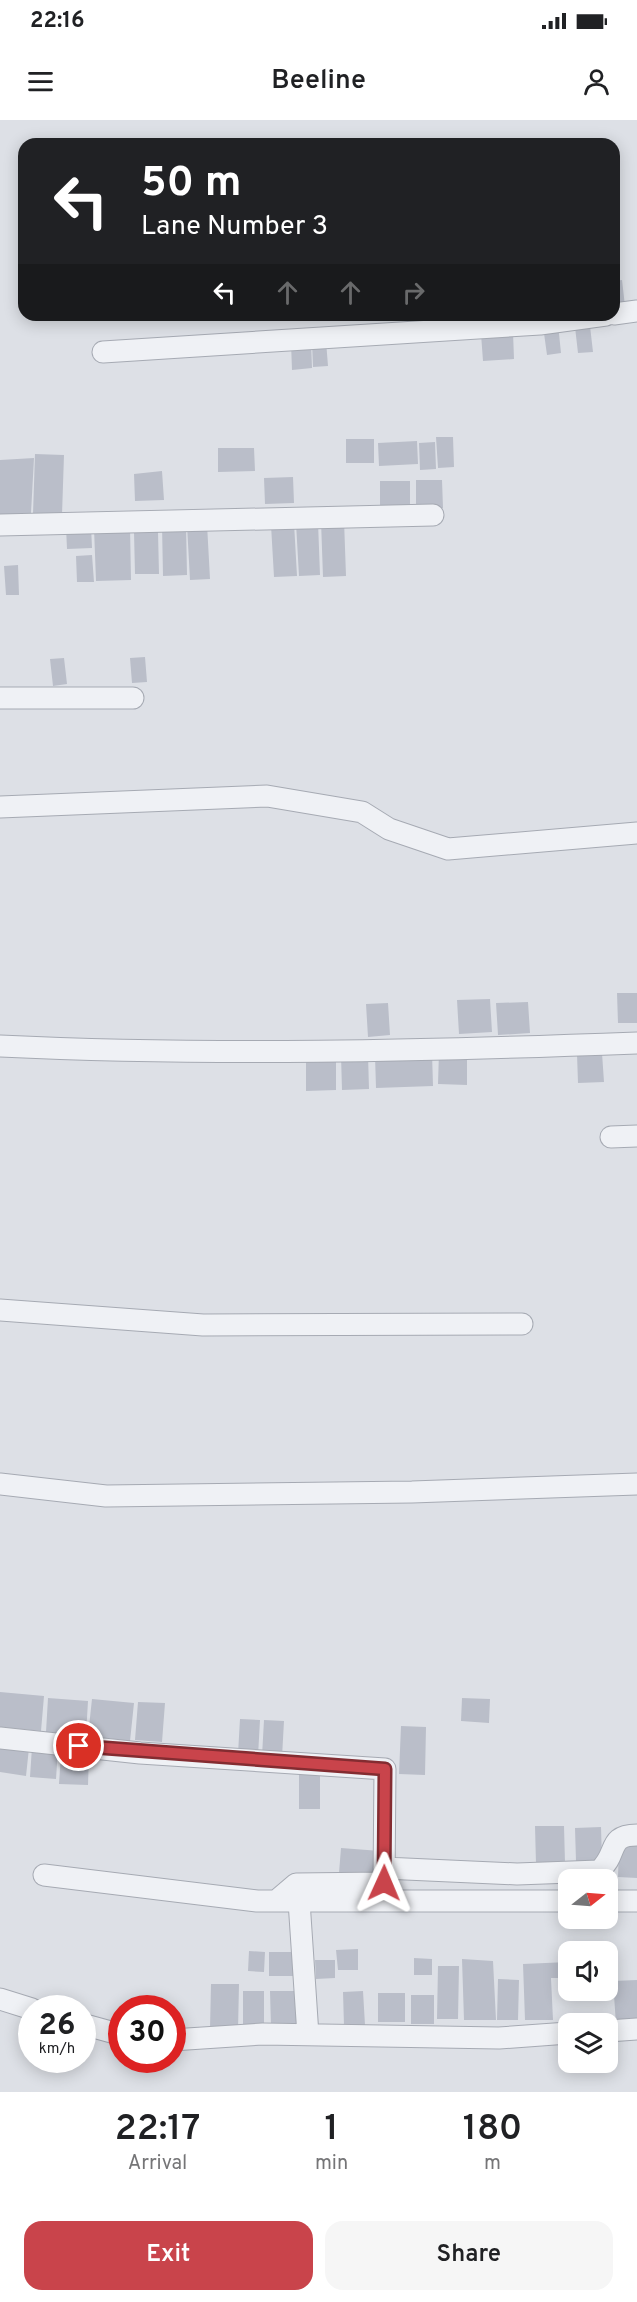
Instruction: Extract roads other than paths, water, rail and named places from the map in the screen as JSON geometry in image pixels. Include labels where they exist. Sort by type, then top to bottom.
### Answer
[{"type":"street","points":[[620,313],[637,311]]},
{"type":"street","points":[[103,352],[562,321]]},
{"type":"street","points":[[0,525],[434,515]]},
{"type":"street","points":[[0,698],[132,698]]},
{"type":"street","points":[[0,807],[267,796],[362,812],[389,829],[448,849],[637,833]]},
{"type":"street","points":[[0,1046],[82,1050],[400,1052],[637,1043]]},
{"type":"street","points":[[611,1137],[637,1137]]},
{"type":"street","points":[[0,1310],[203,1325],[522,1324]]},
{"type":"street","points":[[0,1484],[106,1496],[412,1492],[637,1484]]},
{"type":"street","points":[[0,1738],[140,1753],[385,1769],[384,1883],[296,1884],[276,1901]]},
{"type":"street","points":[[384,1868],[517,1874],[599,1871],[610,1862],[615,1842],[624,1835],[637,1834]]},
{"type":"street","points":[[44,1875],[257,1901],[558,1901]]},
{"type":"street","points":[[299,1901],[308,2035]]},
{"type":"street","points":[[618,1901],[637,1901]]},
{"type":"street","points":[[0,1999],[18,2005]]},
{"type":"street","points":[[618,2030],[637,2029]]},
{"type":"street","points":[[186,2039],[263,2034],[500,2038],[558,2034]]}]
